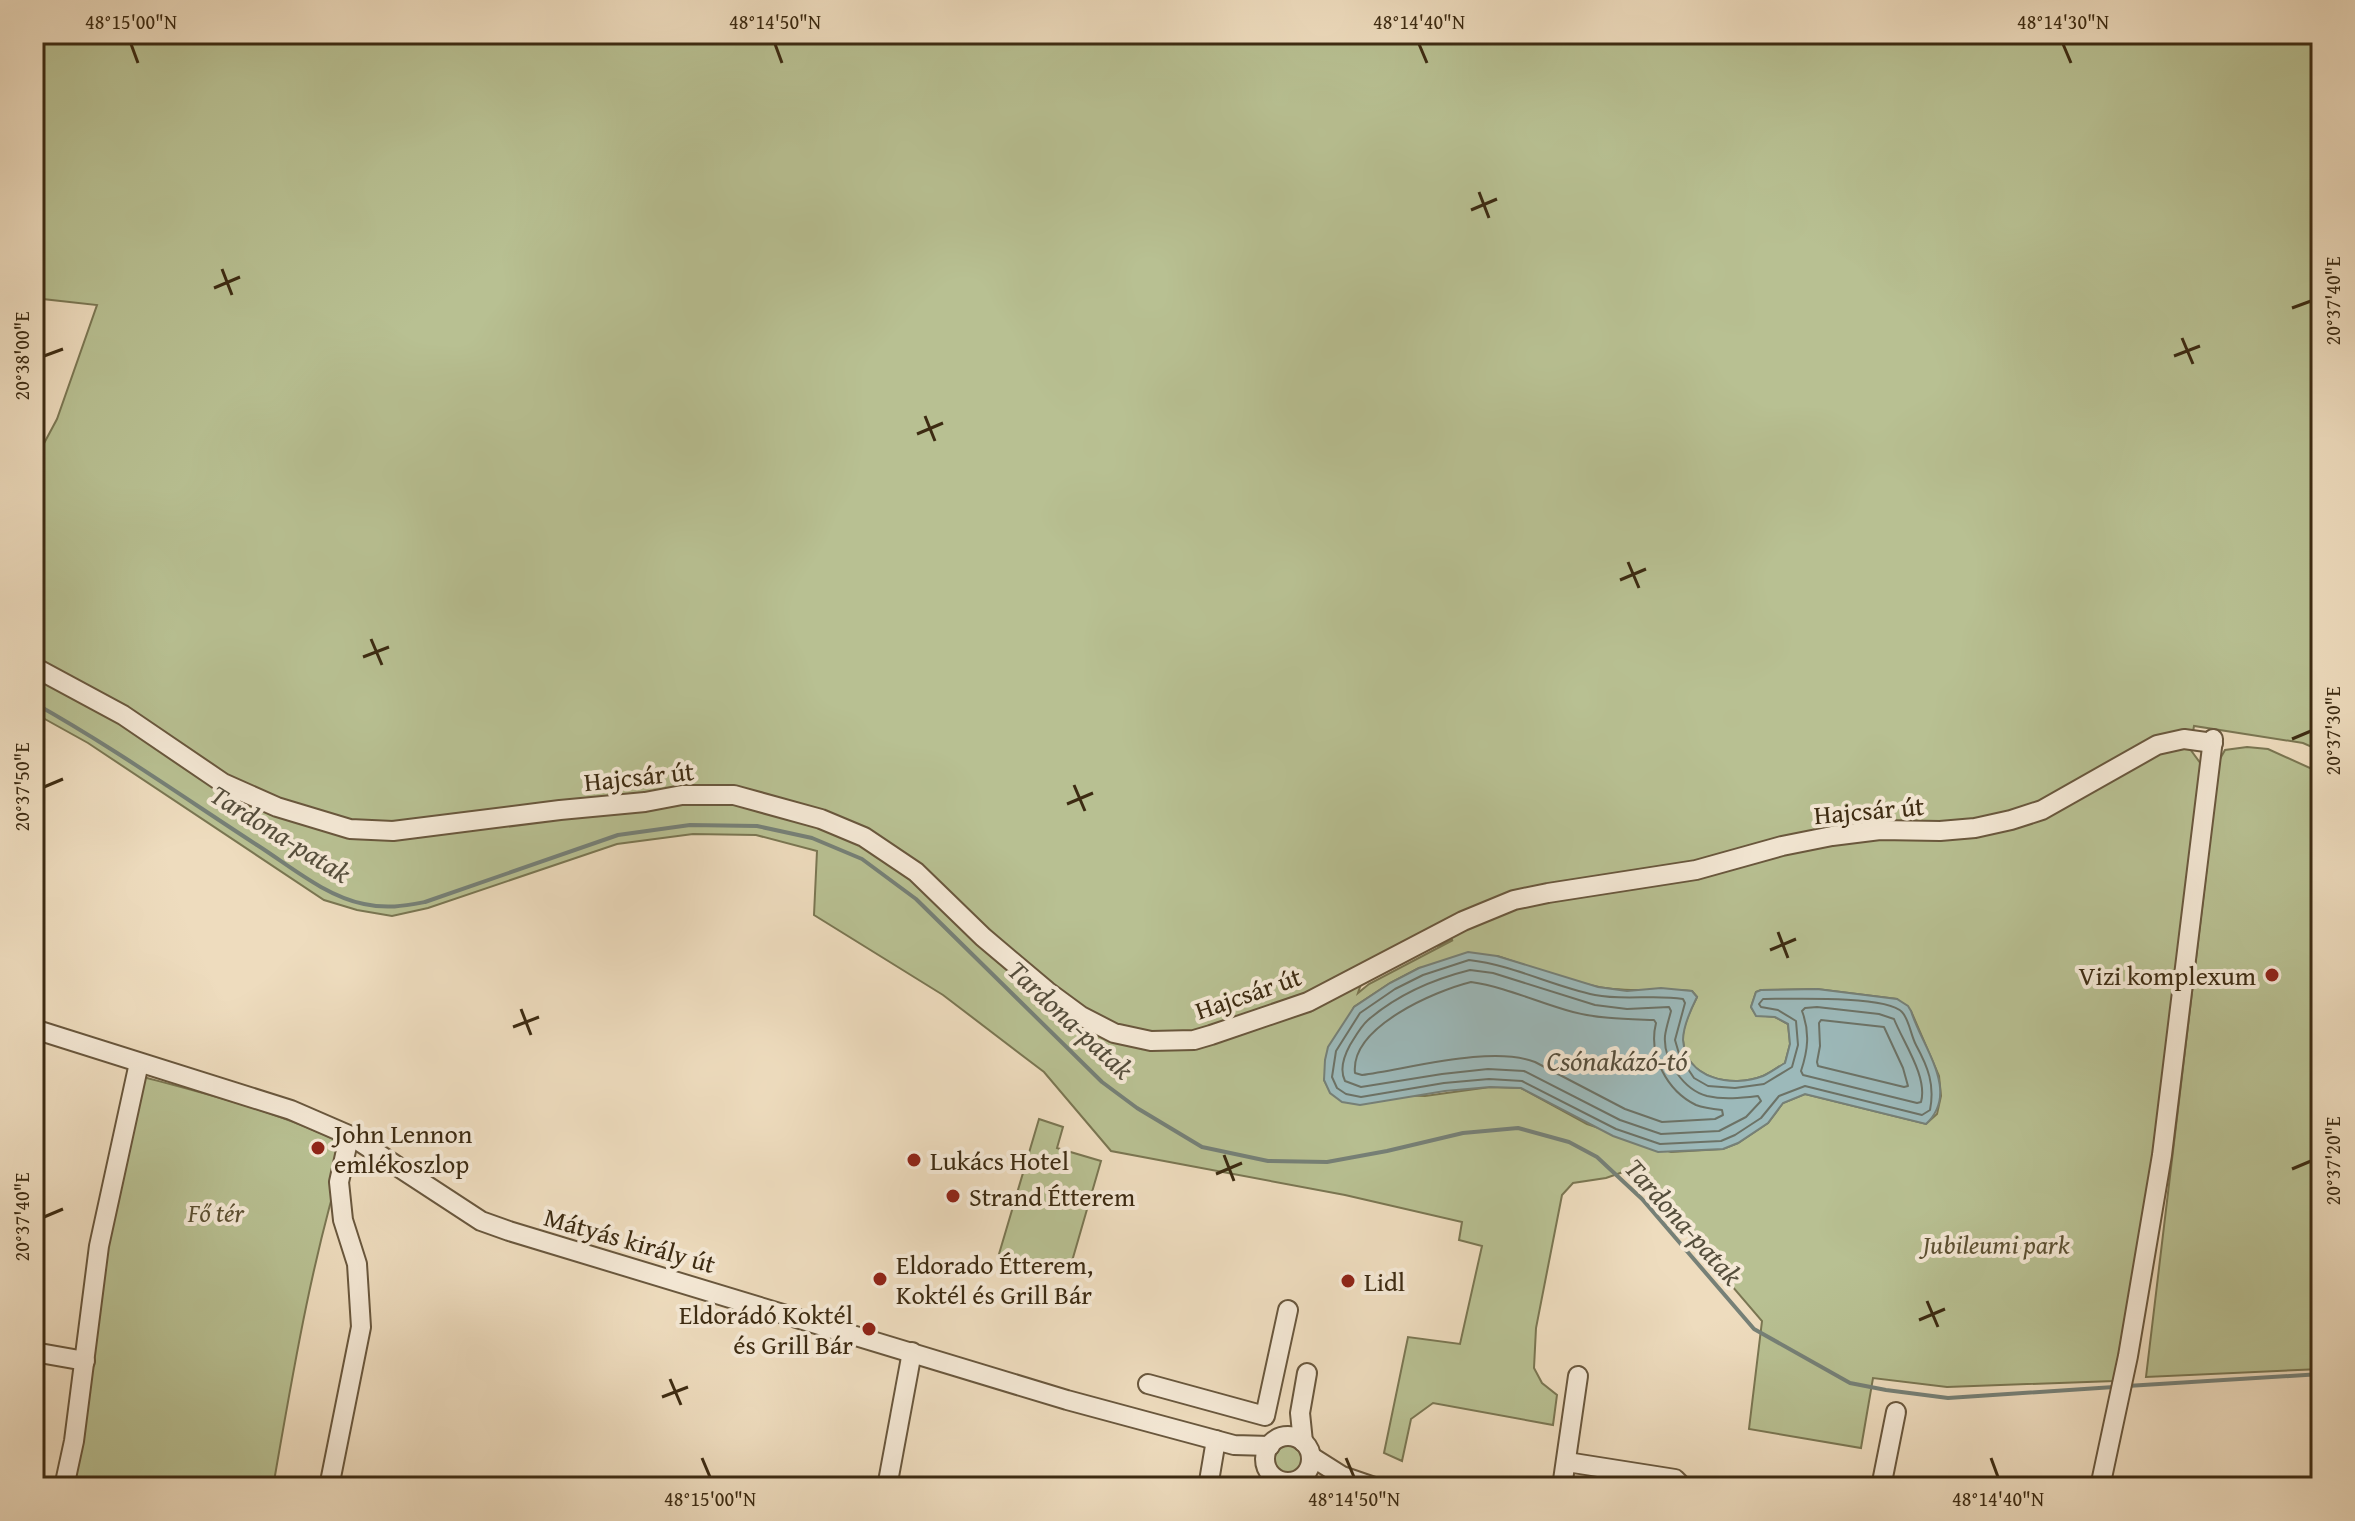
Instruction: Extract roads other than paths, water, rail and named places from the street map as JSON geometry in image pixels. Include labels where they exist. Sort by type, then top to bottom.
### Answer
[{"type":"street","name":"Hajcsár út","points":[[34,667],[123,715],[223,783],[277,807],[350,829],[393,831],[682,795],[734,795],[821,819],[864,837],[916,872],[1000,952],[1081,1016],[1114,1033],[1151,1041],[1194,1040],[1308,1002],[1463,921],[1514,900],[1696,870],[1782,846],[1832,836],[1880,830],[1940,831],[1986,826],[2042,810],[2157,745],[2184,739],[2213,741],[2162,1155],[2122,1387],[2100,1487]]},
{"type":"street","name":"Mátyás király út","points":[[34,1029],[291,1110],[351,1136],[481,1221],[1067,1400],[1225,1443],[1276,1469],[1307,1462],[1366,1486]]},
{"type":"street","points":[[64,1487],[74,1441],[99,1246],[139,1063]]},
{"type":"street","points":[[329,1487],[361,1327],[357,1264],[343,1220],[339,1182],[351,1136]]},
{"type":"street","points":[[1148,1384],[1265,1416],[1288,1310]]},
{"type":"street","points":[[34,1352],[85,1361]]},
{"type":"street","points":[[887,1487],[912,1352]]},
{"type":"street","points":[[1300,1413],[1307,1462],[1294,1481],[1276,1469],[1300,1413],[1307,1373]]},
{"type":"street","points":[[1562,1487],[1578,1376]]},
{"type":"street","points":[[1881,1487],[1896,1412]]},
{"type":"street","points":[[1208,1487],[1225,1443]]},
{"type":"street","points":[[1567,1462],[1675,1479],[1683,1487]]},
{"type":"water","name":"Csónakázó-tó","points":[[1468,952],[1497,956],[1598,987],[1627,991],[1661,988],[1692,991],[1697,997],[1684,1029],[1686,1053],[1701,1072],[1725,1080],[1738,1081],[1766,1075],[1785,1063],[1790,1044],[1788,1024],[1775,1017],[1756,1016],[1751,1007],[1756,992],[1817,989],[1897,999],[1911,1011],[1936,1069],[1940,1098],[1936,1111],[1926,1124],[1805,1094],[1783,1103],[1768,1123],[1723,1149],[1658,1152],[1613,1136],[1521,1088],[1445,1091],[1360,1105],[1342,1102],[1330,1093],[1324,1080],[1328,1047],[1354,1007],[1419,968]]},
{"type":"waterway","name":"Tardona-patak","points":[[34,703],[119,754],[308,879],[335,894],[372,906],[425,902],[618,835],[690,825],[757,826],[812,838],[862,859],[916,899],[1102,1082],[1137,1108],[1202,1147],[1268,1161],[1327,1162],[1463,1133],[1518,1128],[1569,1142],[1597,1157],[1642,1199],[1754,1329],[1850,1383],[1948,1398],[2114,1387]]},
{"type":"waterway","name":"Tardona-patak","points":[[2127,1386],[2321,1374]]},
{"type":"place","name":"Vizi komplexum","points":[[2272,975]]},
{"type":"place","name":"John Lennon emlékoszlop","points":[[318,1148]]},
{"type":"place","name":"Lukács Hotel","points":[[914,1160]]},
{"type":"place","name":"Strand Étterem","points":[[953,1196]]},
{"type":"place","name":"Eldorado Étterem, Koktél és Grill Bár","points":[[880,1279]]},
{"type":"place","name":"Lidl","points":[[1348,1281]]},
{"type":"place","name":"Eldorádó Koktél és Grill Bár","points":[[869,1329]]},
{"type":"park label","name":"Fő tér","points":[[216,1212]]},
{"type":"park label","name":"Jubileumi park","points":[[1996,1244]]}]
